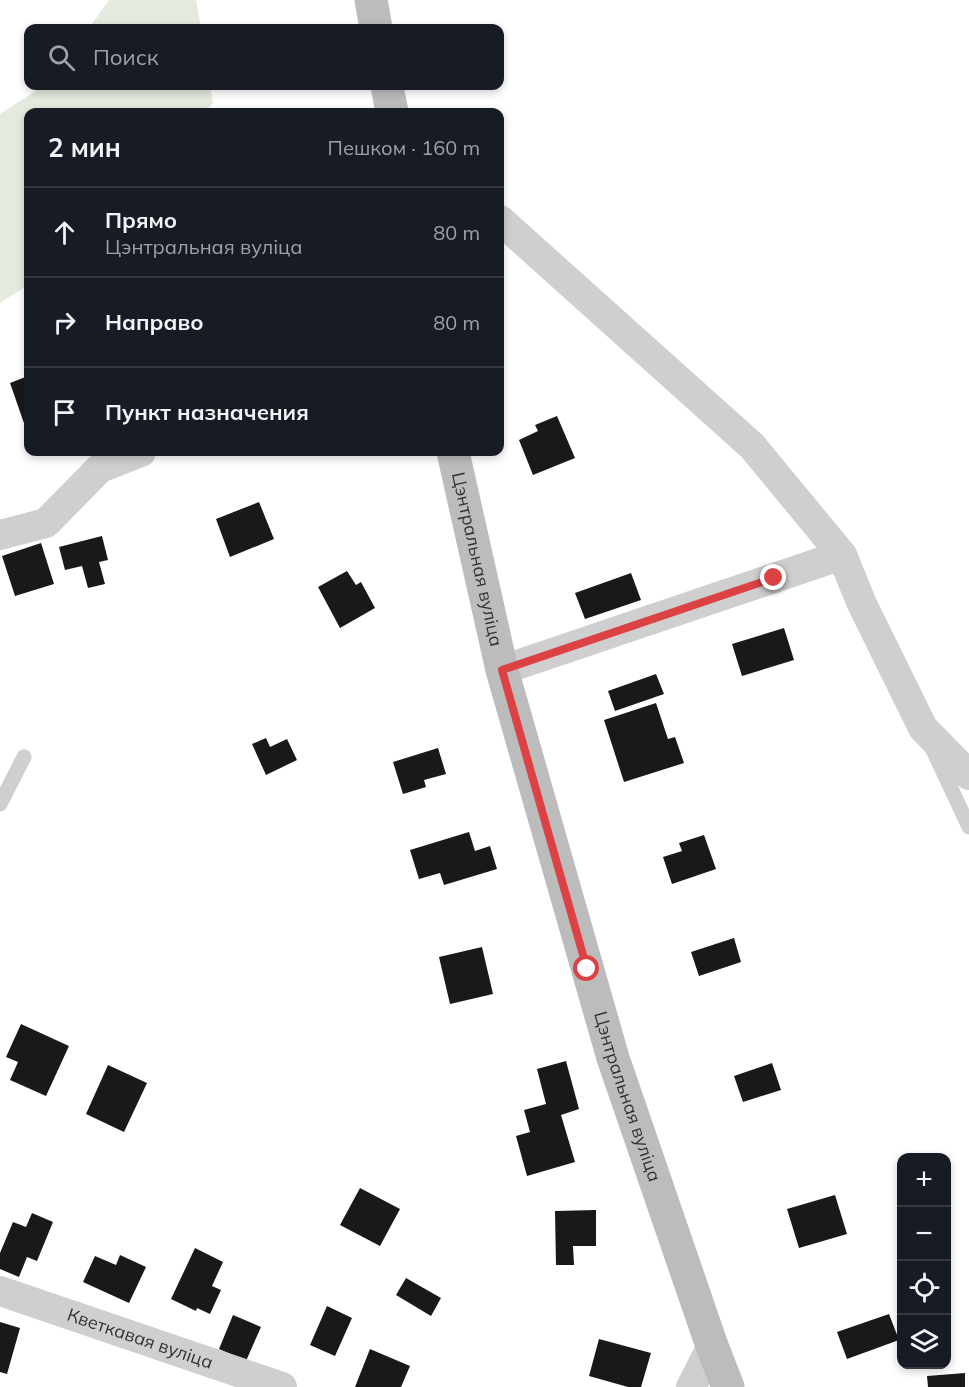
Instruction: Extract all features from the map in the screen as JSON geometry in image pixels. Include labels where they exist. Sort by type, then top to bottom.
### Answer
[{"type":"street","points":[[371,0],[375,24]]},
{"type":"street","points":[[388,90],[391,108]]},
{"type":"street","points":[[504,224],[753,446],[842,555],[862,604],[923,728],[969,775]]},
{"type":"street","points":[[0,535],[46,523],[100,468],[131,456]]},
{"type":"street","name":"Цэнтральная вуліца","points":[[454,456],[502,670],[613,1058],[712,1347],[728,1387]]},
{"type":"street","points":[[502,670],[842,555]]},
{"type":"street","name":"Кветкавая вуліца","points":[[0,1291],[250,1382],[282,1387]]},
{"type":"street","points":[[691,1387],[712,1347]]},
{"type":"lane","points":[[923,728],[969,827]]},
{"type":"lane","points":[[0,804],[24,756]]},
{"type":"shaded area","points":[[109,0],[196,0],[200,24],[92,24]]},
{"type":"shaded area","points":[[37,90],[211,90],[213,103],[209,108],[24,108],[24,288],[0,303],[0,114]]},
{"type":"building","points":[[24,378],[24,423],[10,383]]},
{"type":"building","points":[[557,416],[575,458],[533,475],[519,440],[538,431],[535,425]]},
{"type":"building","points":[[259,502],[274,539],[230,557],[216,519]]},
{"type":"building","points":[[102,536],[108,560],[99,562],[105,584],[88,588],[82,566],[65,570],[59,547]]},
{"type":"building","points":[[41,543],[54,584],[15,596],[2,556]]},
{"type":"building","points":[[347,571],[356,585],[361,582],[375,608],[340,628],[318,587]]},
{"type":"building","points":[[631,573],[641,600],[585,619],[575,593]]},
{"type":"building","points":[[784,628],[794,660],[742,676],[732,644]]},
{"type":"building","points":[[656,674],[664,694],[615,711],[608,691]]},
{"type":"building","points":[[656,703],[668,739],[675,737],[684,763],[624,782],[604,720]]},
{"type":"building","points":[[266,738],[270,747],[287,739],[297,760],[266,775],[252,744]]},
{"type":"building","points":[[438,748],[446,774],[424,780],[426,787],[403,794],[393,762]]},
{"type":"building","points":[[469,832],[475,851],[490,846],[497,869],[444,885],[440,873],[419,879],[410,850]]},
{"type":"building","points":[[704,835],[716,869],[672,884],[663,857],[682,851],[679,843]]},
{"type":"building","points":[[734,938],[741,962],[699,976],[691,952]]},
{"type":"building","points":[[482,947],[493,994],[450,1004],[439,957]]},
{"type":"building","points":[[21,1024],[69,1046],[46,1096],[10,1080],[18,1062],[6,1057]]},
{"type":"building","points":[[566,1061],[579,1109],[561,1115],[575,1162],[527,1176],[516,1136],[530,1132],[524,1110],[546,1104],[537,1069]]},
{"type":"building","points":[[772,1063],[781,1090],[743,1102],[734,1076]]},
{"type":"building","points":[[108,1065],[147,1083],[124,1132],[86,1114]]},
{"type":"building","points":[[360,1188],[400,1209],[380,1246],[340,1225]]},
{"type":"building","points":[[835,1195],[847,1234],[799,1248],[787,1209]]},
{"type":"building","points":[[596,1210],[596,1246],[573,1246],[574,1265],[556,1265],[555,1211]]},
{"type":"building","points":[[32,1213],[53,1222],[37,1261],[27,1257],[19,1277],[0,1269],[0,1253],[13,1222],[26,1227]]},
{"type":"building","points":[[195,1248],[223,1262],[212,1286],[221,1290],[210,1314],[197,1308],[196,1311],[171,1299]]},
{"type":"building","points":[[120,1255],[146,1267],[129,1303],[83,1282],[95,1256],[116,1265]]},
{"type":"building","points":[[406,1278],[441,1298],[431,1316],[396,1295]]},
{"type":"building","points":[[327,1306],[352,1318],[335,1356],[310,1345]]},
{"type":"building","points":[[889,1314],[897,1341],[847,1359],[837,1332]]},
{"type":"building","points":[[233,1315],[261,1327],[246,1361],[219,1349]]},
{"type":"building","points":[[0,1322],[20,1328],[7,1374],[0,1372]]},
{"type":"building","points":[[599,1339],[651,1353],[641,1387],[628,1387],[589,1376]]},
{"type":"building","points":[[370,1349],[410,1366],[401,1387],[355,1387]]},
{"type":"building","points":[[965,1373],[965,1387],[928,1387],[927,1376]]},
{"type":"route","points":[[587,969],[502,670],[774,578]]}]
